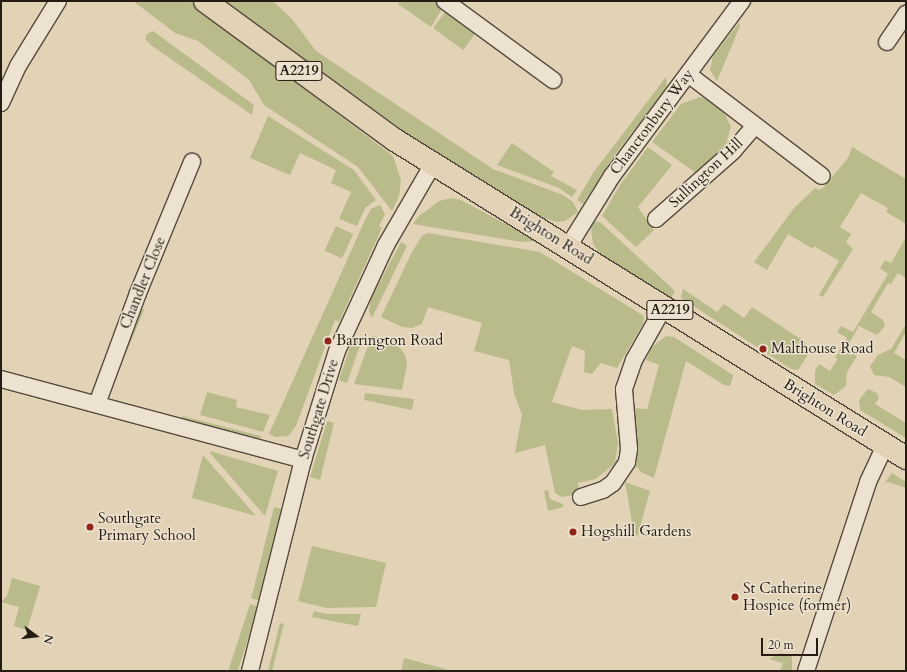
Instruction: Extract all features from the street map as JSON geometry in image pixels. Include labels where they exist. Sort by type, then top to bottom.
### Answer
[{"type":"main road","name":"Brighton Road","points":[[205,1],[321,87],[433,164],[664,306],[906,458]]},
{"type":"street","points":[[1,103],[18,66],[58,1]]},
{"type":"street","points":[[445,1],[553,80]]},
{"type":"street","name":"Chanctonbury Way","points":[[568,247],[612,176],[742,1]]},
{"type":"street","points":[[887,42],[906,14]]},
{"type":"street","name":"Sullington Hill","points":[[688,74],[822,176]]},
{"type":"street","name":"Sullington Hill","points":[[656,219],[733,151],[755,126]]},
{"type":"street","name":"Chandler Close","points":[[97,404],[113,355],[192,162]]},
{"type":"street","name":"Southgate Drive","points":[[250,671],[303,460],[337,351],[386,245],[433,164]]},
{"type":"street","points":[[581,497],[603,490],[622,474],[629,449],[624,389],[634,360],[664,306]]},
{"type":"street","points":[[1,379],[303,460]]},
{"type":"street","points":[[806,671],[868,482],[885,446]]},
{"type":"green space","points":[[133,1],[189,1],[393,156],[401,180],[399,196],[392,211],[358,167],[264,105],[249,80],[198,41],[175,33]]},
{"type":"green space","points":[[225,1],[273,1],[292,19],[316,51],[493,169],[563,195],[573,202],[578,212],[565,221],[557,222],[537,216],[415,139]]},
{"type":"green space","points":[[400,1],[435,1],[442,9],[431,27],[398,4]]},
{"type":"green space","points":[[445,12],[475,34],[463,50],[433,28]]},
{"type":"green space","points":[[739,23],[740,26],[717,81],[710,70],[713,56]]},
{"type":"green space","points":[[153,31],[254,105],[252,115],[152,46],[145,39],[147,34]]},
{"type":"green space","points":[[666,77],[667,88],[616,153],[583,204],[577,200],[593,173]]},
{"type":"green space","points":[[700,97],[711,101],[723,110],[731,127],[726,144],[696,173],[652,142],[681,104]]},
{"type":"green space","points":[[268,116],[354,170],[376,200],[365,208],[357,226],[339,219],[351,192],[331,183],[336,170],[300,153],[290,175],[250,158]]},
{"type":"green space","points":[[512,143],[554,172],[551,176],[577,190],[572,197],[559,188],[497,165]]},
{"type":"green space","points":[[648,147],[672,165],[638,207],[654,230],[636,247],[602,216],[620,185]]},
{"type":"green space","points":[[852,147],[906,179],[906,224],[886,212],[888,208],[861,193],[840,227],[851,234],[846,242],[853,249],[823,297],[819,295],[839,261],[814,246],[813,249],[788,234],[767,270],[754,262],[794,208],[815,188],[819,190],[823,188],[848,158]]},
{"type":"green space","points":[[451,198],[461,200],[537,241],[522,242],[413,224],[418,217],[439,201]]},
{"type":"green space","points":[[380,205],[385,214],[379,226],[382,228],[339,322],[335,320],[296,426],[288,436],[275,437],[269,434],[364,222],[371,209]]},
{"type":"green space","points":[[593,221],[600,222],[675,291],[671,298],[603,257],[593,244],[591,228]]},
{"type":"green space","points":[[336,226],[353,234],[342,259],[325,250]]},
{"type":"green space","points":[[428,233],[540,252],[644,316],[643,324],[617,368],[601,363],[592,374],[584,372],[585,351],[572,346],[552,402],[582,410],[612,409],[618,443],[615,463],[596,479],[578,483],[580,494],[562,497],[555,493],[545,445],[515,453],[522,415],[514,393],[509,360],[474,351],[482,323],[428,307],[422,324],[412,328],[402,327],[381,317],[412,252],[422,236]]},
{"type":"green space","points":[[906,237],[906,278],[898,273],[891,284],[888,283],[871,312],[883,320],[885,326],[877,335],[859,326],[846,349],[857,356],[847,372],[846,386],[834,395],[815,384],[815,371],[819,364],[830,371],[838,359],[835,358],[847,338],[837,332],[841,326],[853,332],[888,274],[880,268],[885,260],[891,263]]},
{"type":"green space","points":[[401,242],[407,246],[372,318],[369,311],[371,298]]},
{"type":"green space","points":[[683,289],[717,312],[724,304],[744,318],[752,307],[805,342],[809,353],[798,370],[791,369],[681,298]]},
{"type":"green space","points":[[145,308],[113,384],[109,382],[140,311]]},
{"type":"green space","points":[[906,324],[906,332],[894,353],[906,360],[906,387],[889,377],[874,375],[870,366],[878,355],[891,349]]},
{"type":"green space","points":[[372,335],[400,348],[405,355],[407,364],[402,390],[354,384]]},
{"type":"green space","points":[[666,336],[674,337],[733,375],[730,386],[724,385],[686,361],[654,478],[641,472],[635,465],[629,408],[647,409],[659,365],[646,360],[652,347]]},
{"type":"green space","points":[[363,337],[347,383],[339,380],[350,347]]},
{"type":"green space","points":[[868,389],[877,393],[879,398],[875,404],[906,423],[906,438],[860,410],[859,400]]},
{"type":"green space","points":[[207,392],[237,400],[236,407],[270,415],[263,432],[200,415]]},
{"type":"green space","points":[[365,393],[414,399],[412,410],[364,400]]},
{"type":"green space","points":[[182,416],[261,436],[260,439],[182,420]]},
{"type":"green space","points":[[327,421],[334,423],[320,480],[310,477]]},
{"type":"green space","points":[[210,451],[278,471],[265,516],[210,453]]},
{"type":"green space","points":[[203,455],[256,516],[192,498]]},
{"type":"green space","points":[[892,473],[906,482],[906,488],[888,482],[884,484]]},
{"type":"green space","points":[[625,482],[650,491],[637,538],[632,522]]},
{"type":"green space","points":[[548,490],[550,499],[563,504],[563,507],[548,511],[544,491]]},
{"type":"green space","points":[[274,507],[282,509],[259,600],[251,598]]},
{"type":"green space","points":[[312,546],[386,563],[376,607],[326,608],[298,601]]},
{"type":"green space","points":[[12,578],[40,586],[27,630],[14,626],[19,607],[1,602],[7,596]]},
{"type":"green space","points":[[250,604],[259,607],[238,671],[229,670]]},
{"type":"green space","points":[[314,611],[326,614],[361,614],[358,626],[312,617]]},
{"type":"green space","points":[[280,623],[284,624],[272,671],[268,671]]},
{"type":"green space","points":[[781,653],[792,657],[792,671],[780,671],[783,663],[769,659]]},
{"type":"green space","points":[[404,658],[446,669],[445,671],[401,671]]},
{"type":"place","name":"Barrington Road","points":[[328,341]]},
{"type":"place","name":"Malthouse Road","points":[[763,349]]},
{"type":"place","name":"Southgate Primary School","points":[[90,527]]},
{"type":"place","name":"Hogshill Gardens","points":[[573,532]]},
{"type":"place","name":"St Catherine Hospice (former)","points":[[735,597]]}]
